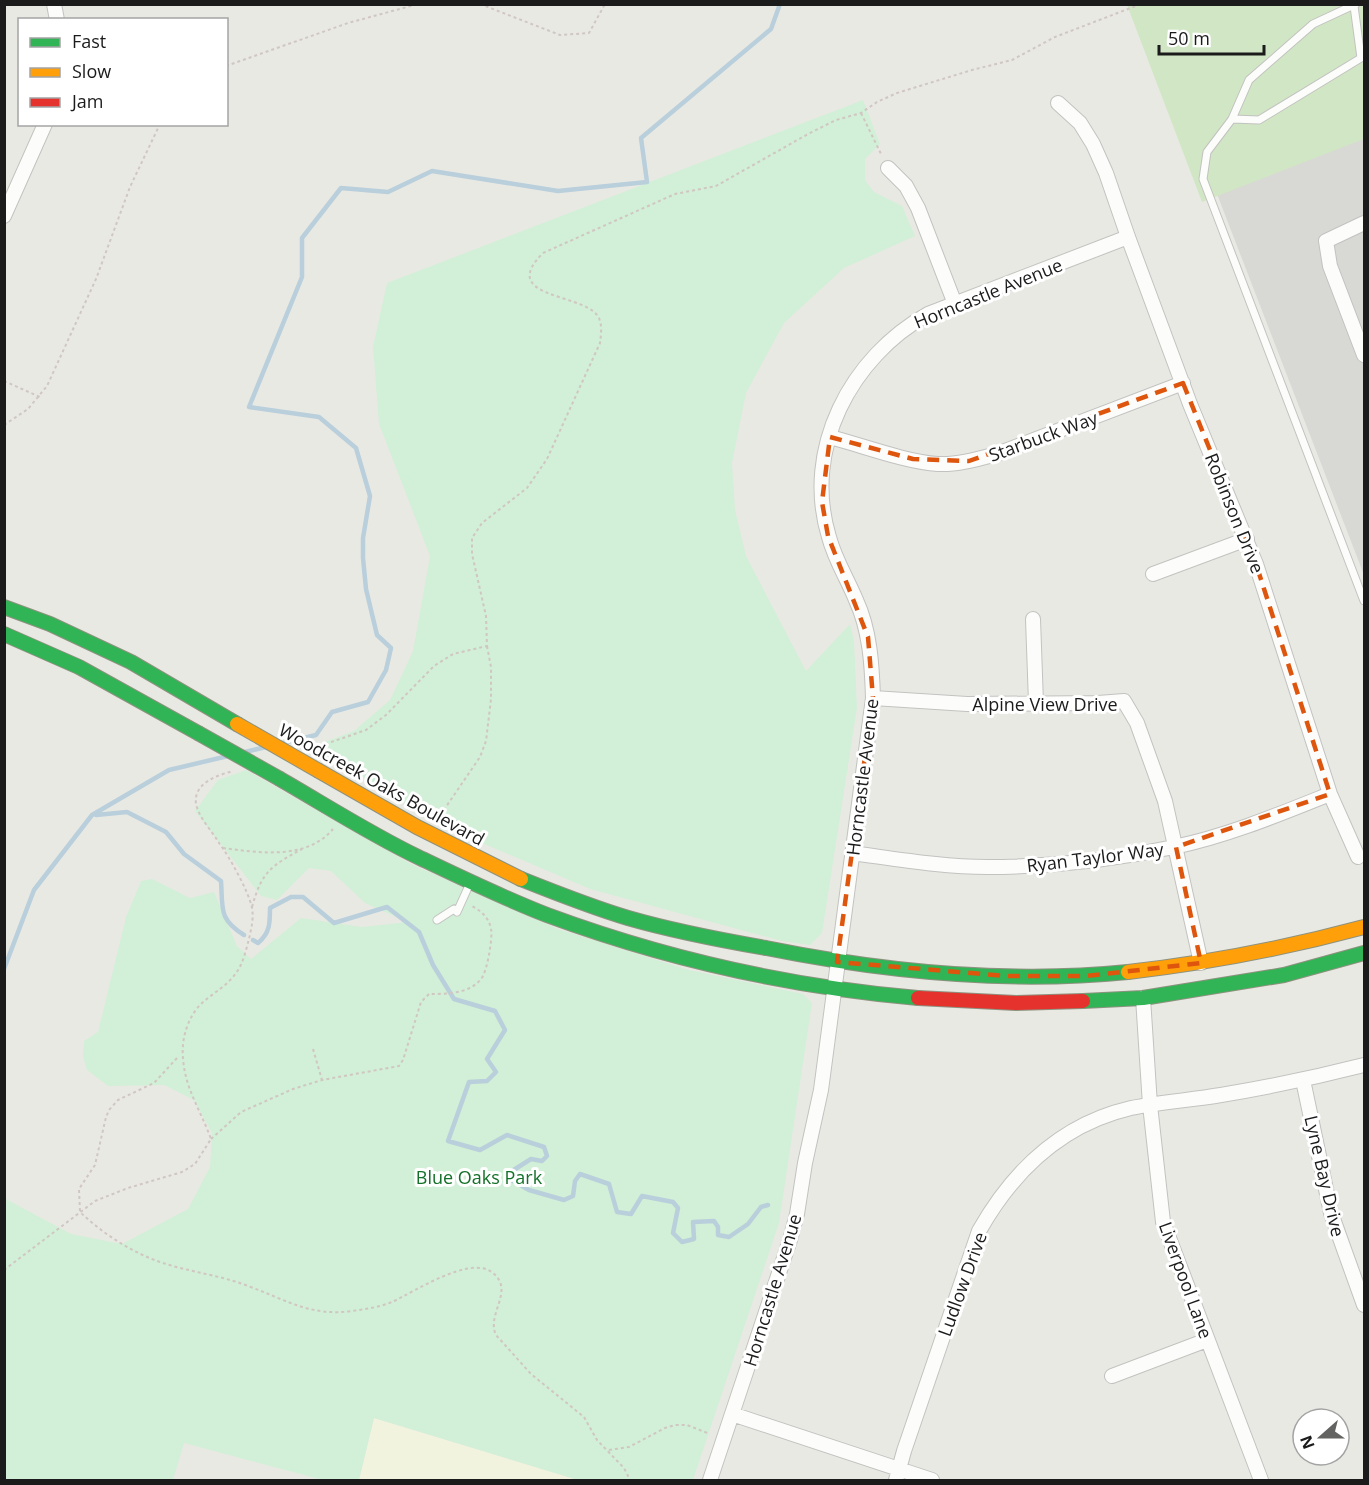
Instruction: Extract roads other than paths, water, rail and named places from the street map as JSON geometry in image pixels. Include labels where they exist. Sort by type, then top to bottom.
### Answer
[{"type":"main road","name":"Woodcreek Oaks Boulevard","points":[[4,607],[50,624],[131,662],[429,835],[491,865],[558,894],[637,921],[693,935],[868,967],[1007,976],[1086,976],[1201,963],[1279,949],[1365,927]]},
{"type":"main road","points":[[4,634],[40,648],[118,688],[416,856],[545,914],[629,943],[744,972],[834,988],[906,997],[1016,1003],[1143,998],[1284,975],[1365,953]]},
{"type":"street","name":"Robinson Drive","points":[[1058,103],[1080,123],[1093,144],[1106,173],[1183,383],[1247,539],[1330,794],[1358,857]]},
{"type":"street","points":[[4,216],[44,126]]},
{"type":"street","points":[[888,168],[906,186],[918,208],[955,304]]},
{"type":"street","points":[[1365,223],[1326,241],[1330,266],[1365,355]]},
{"type":"street","name":"Horncastle Avenue","points":[[710,1480],[797,1214],[805,1163],[821,1090],[873,698],[868,637],[857,600],[840,569],[828,536],[822,502],[824,456],[830,437],[846,393],[871,359],[907,326],[928,314],[1128,237]]},
{"type":"street","name":"Starbuck Way","points":[[830,437],[938,464],[969,461],[997,454],[1183,383]]},
{"type":"street","points":[[1153,574],[1247,539]]},
{"type":"street","points":[[1033,619],[1036,704]]},
{"type":"street","name":"Alpine View Drive","points":[[873,698],[967,704],[1124,700],[1137,723],[1165,801],[1201,963]]},
{"type":"street","name":"Ryan Taylor Way","points":[[852,853],[986,867],[1052,865],[1107,859],[1176,847],[1232,830],[1330,794]]},
{"type":"street","name":"Liverpool Lane","points":[[1143,998],[1150,1105],[1163,1222],[1261,1480]]},
{"type":"street","name":"Ludlow Drive","points":[[897,1475],[973,1246],[995,1203],[1026,1166],[1063,1137],[1108,1115],[1150,1105],[1218,1096],[1303,1080],[1365,1065]]},
{"type":"street","name":"Lyne Bay Drive","points":[[1303,1080],[1331,1213],[1365,1305]]},
{"type":"street","points":[[1112,1376],[1207,1340]]},
{"type":"street","points":[[732,1414],[897,1475],[932,1480]]},
{"type":"lane","points":[[1232,119],[1259,120],[1361,58],[1355,5],[1313,24],[1249,80],[1232,119],[1208,152],[1203,179],[1365,601]]},
{"type":"lane","points":[[437,920],[454,909],[457,912],[471,881]]},
{"type":"waterway","points":[[283,743],[316,735],[332,712],[368,702],[386,670],[391,648],[377,635],[366,589],[363,538],[370,496],[356,448],[319,417],[249,407],[302,277],[302,238],[341,188],[388,192],[432,171],[558,191],[647,182],[641,138],[771,29],[780,4]]},
{"type":"waterway","points":[[245,752],[266,747]]},
{"type":"waterway","points":[[4,969],[34,890],[92,815],[169,770],[228,756]]},
{"type":"waterway","points":[[96,815],[127,812],[166,832],[184,854],[221,881],[222,906],[226,918],[244,935]]},
{"type":"waterway","points":[[253,940],[258,943],[267,931],[270,908],[291,897],[303,897],[334,923],[387,907],[419,932],[433,965],[454,999],[495,1011],[505,1030],[487,1059],[496,1072],[487,1081],[469,1082],[448,1141],[480,1150],[507,1135],[544,1147],[547,1156],[542,1161],[531,1159],[512,1171],[513,1181],[529,1190],[564,1200],[573,1196],[575,1181],[580,1174],[609,1184],[617,1212],[631,1214],[642,1196],[673,1202],[678,1208],[673,1233],[682,1242],[694,1239],[693,1222],[714,1221],[718,1227],[718,1235],[729,1237],[748,1224],[761,1207],[768,1205]]},
{"type":"park label","name":"Blue Oaks Park","points":[[479,1177]]}]
